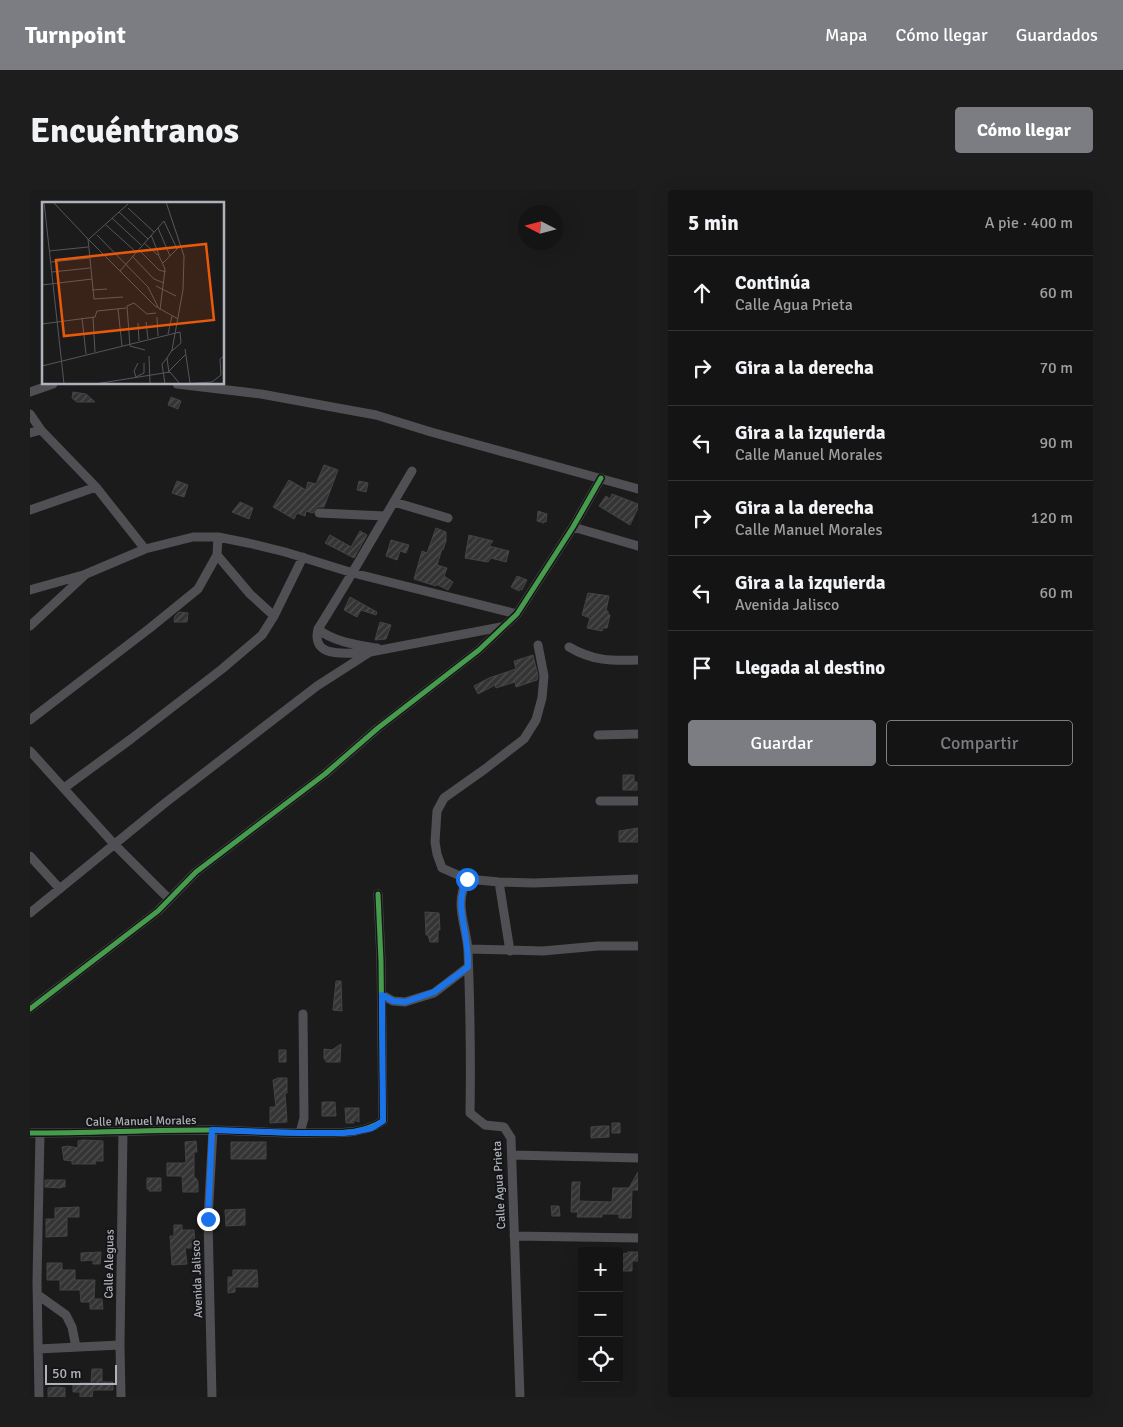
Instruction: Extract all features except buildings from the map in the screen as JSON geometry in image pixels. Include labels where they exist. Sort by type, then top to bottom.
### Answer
[{"type":"street","points":[[30,392],[50,385]]},
{"type":"street","points":[[185,385],[261,394],[376,415],[638,489]]},
{"type":"street","points":[[30,414],[41,430],[96,486],[145,549]]},
{"type":"street","points":[[30,433],[41,430]]},
{"type":"street","points":[[412,471],[318,629],[316,636],[320,646],[338,654],[370,652],[502,627]]},
{"type":"street","points":[[30,1010],[158,911],[196,872],[325,774],[378,728],[479,650],[517,614],[573,527],[601,478]]},
{"type":"street","points":[[30,510],[96,486]]},
{"type":"street","points":[[394,502],[448,518]]},
{"type":"street","points":[[319,513],[384,516]]},
{"type":"street","points":[[573,527],[638,546]]},
{"type":"street","points":[[30,590],[86,574],[145,549],[193,537],[218,537],[248,542],[353,573],[517,614]]},
{"type":"street","points":[[30,720],[143,634],[198,589],[217,555],[218,537]]},
{"type":"street","points":[[217,555],[250,594],[274,616]]},
{"type":"street","points":[[64,788],[222,669],[262,635],[274,616],[303,557]]},
{"type":"street","points":[[30,626],[86,574]]},
{"type":"street","points":[[318,629],[324,634],[356,644],[381,649]]},
{"type":"street","points":[[538,645],[544,676],[542,698],[536,720],[524,738],[444,798],[436,811],[435,842],[442,868],[467,879],[499,882],[534,883],[638,879]]},
{"type":"street","points":[[569,647],[591,658],[619,661],[638,660]]},
{"type":"street","points":[[30,913],[114,844],[317,686],[370,652]]},
{"type":"street","points":[[598,735],[638,734]]},
{"type":"street","points":[[32,757],[64,788],[114,844],[168,899]]},
{"type":"street","points":[[600,801],[638,801]]},
{"type":"street","points":[[30,856],[60,888]]},
{"type":"street","name":"Calle Agua Prieta","points":[[467,879],[462,889],[460,904],[468,949],[470,1113],[485,1125],[504,1127],[511,1138],[520,1397]]},
{"type":"street","points":[[499,882],[510,951]]},
{"type":"street","name":"Calle Manuel Morales","points":[[30,1133],[212,1130],[300,1133],[354,1132],[372,1128],[383,1121],[382,995],[378,894]]},
{"type":"street","points":[[468,949],[543,951],[598,946],[638,946]]},
{"type":"street","points":[[382,995],[393,1001],[405,1002],[434,992],[468,967]]},
{"type":"street","points":[[300,1133],[304,1118],[304,1014]]},
{"type":"street","name":"Avenida Jalisco","points":[[212,1130],[208,1219],[212,1397]]},
{"type":"street","name":"Calle Aleguas","points":[[121,1397],[123,1131]]},
{"type":"street","points":[[39,1397],[38,1295],[34,1281],[40,1133]]},
{"type":"street","points":[[512,1155],[638,1158]]},
{"type":"street","points":[[514,1236],[638,1238]]},
{"type":"street","points":[[38,1295],[66,1316],[72,1327],[76,1347]]},
{"type":"street","points":[[38,1349],[120,1345]]},
{"type":"cycle path","points":[[30,1009],[158,911],[196,872],[325,774],[378,728],[479,650],[517,614],[573,527],[601,478]]},
{"type":"cycle path","points":[[30,1133],[209,1130],[338,1133],[365,1129],[383,1121],[381,961],[378,894]]},
{"type":"route","points":[[208,1219],[212,1130],[344,1133],[372,1128],[383,1121],[382,995],[393,1001],[405,1002],[434,992],[468,967],[468,949],[460,904],[462,889],[467,879]]}]
